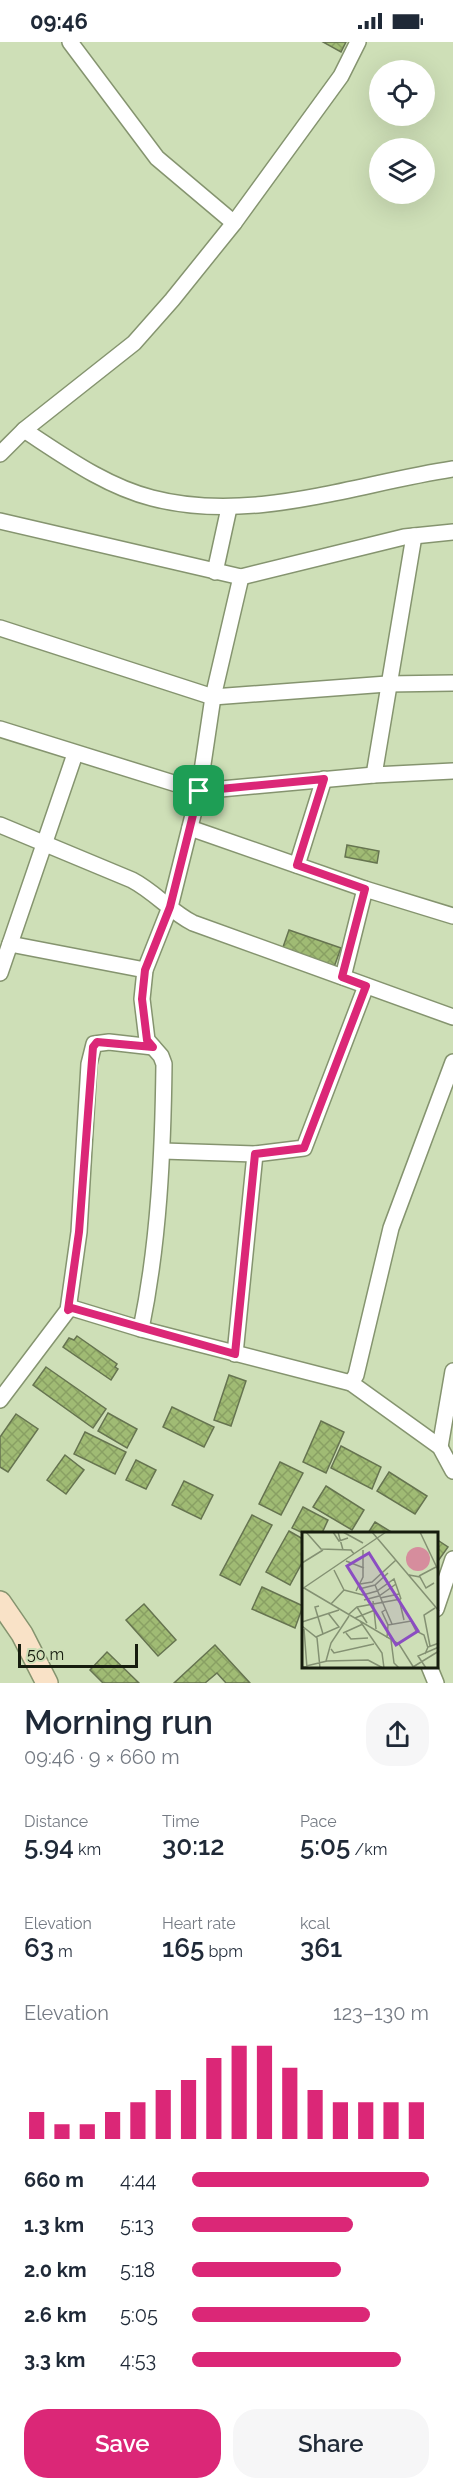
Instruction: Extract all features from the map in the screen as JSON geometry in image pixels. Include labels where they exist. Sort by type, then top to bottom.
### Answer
[{"type":"street","points":[[70,42],[157,158],[234,223]]},
{"type":"street","points":[[0,454],[24,430],[134,343],[234,223],[341,76],[358,42]]},
{"type":"street","points":[[24,430],[85,470],[142,495],[190,506],[230,508],[453,469]]},
{"type":"street","points":[[215,572],[230,508]]},
{"type":"street","points":[[1,527],[241,577],[414,536],[453,532]]},
{"type":"street","points":[[374,775],[387,684],[414,536]]},
{"type":"street","points":[[141,1329],[149,1292],[163,1151],[164,1064],[147,1040],[142,999],[145,970],[170,907],[190,828],[199,791],[213,697],[241,577]]},
{"type":"street","points":[[0,628],[213,697],[387,684],[453,683]]},
{"type":"street","points":[[0,729],[199,791],[374,775],[453,771]]},
{"type":"street","points":[[0,974],[6,947],[75,754]]},
{"type":"street","points":[[297,865],[324,779]]},
{"type":"street","points":[[0,825],[148,888],[181,917],[199,926],[453,1017]]},
{"type":"street","points":[[190,828],[365,889],[453,916]]},
{"type":"street","points":[[342,977],[365,889]]},
{"type":"street","points":[[6,947],[145,970]]},
{"type":"street","points":[[163,1151],[255,1154],[304,1148],[366,986]]},
{"type":"street","points":[[0,1400],[68,1310],[79,1232],[90,1065],[94,1044],[109,1042],[153,1047]]},
{"type":"street","points":[[351,1383],[356,1375],[391,1228],[450,1083],[453,1062]]},
{"type":"street","points":[[235,1354],[255,1154]]},
{"type":"street","points":[[68,1310],[72,1308],[141,1329],[351,1383],[440,1447],[452,1464]]},
{"type":"street","points":[[440,1447],[453,1371]]},
{"type":"street","points":[[438,1603],[453,1559]]},
{"type":"street","points":[[0,1602],[27,1643],[47,1683]]},
{"type":"street","points":[[430,1668],[436,1683]]},
{"type":"building","points":[[323,42],[346,42],[341,52]]},
{"type":"building","points":[[347,845],[379,851],[377,863],[345,857]]},
{"type":"building","points":[[289,930],[341,948],[334,967],[282,950]]},
{"type":"building","points":[[77,1336],[117,1364],[115,1367],[118,1369],[111,1380],[63,1347],[69,1338],[74,1340]]},
{"type":"building","points":[[46,1367],[106,1409],[93,1428],[33,1385]]},
{"type":"building","points":[[229,1375],[246,1381],[231,1426],[214,1420]]},
{"type":"building","points":[[172,1407],[214,1427],[204,1447],[163,1427]]},
{"type":"building","points":[[108,1413],[137,1429],[127,1448],[98,1431]]},
{"type":"building","points":[[16,1414],[38,1429],[8,1472],[0,1467],[0,1437]]},
{"type":"building","points":[[321,1421],[344,1432],[326,1473],[303,1462]]},
{"type":"building","points":[[85,1432],[126,1452],[115,1474],[74,1454]]},
{"type":"building","points":[[341,1446],[381,1467],[372,1489],[331,1468]]},
{"type":"building","points":[[65,1455],[84,1470],[66,1494],[47,1480]]},
{"type":"building","points":[[136,1460],[156,1470],[146,1489],[126,1480]]},
{"type":"building","points":[[280,1462],[303,1473],[281,1515],[259,1504]]},
{"type":"building","points":[[389,1472],[427,1496],[415,1514],[377,1491]]},
{"type":"building","points":[[184,1481],[213,1495],[201,1519],[172,1505]]},
{"type":"building","points":[[326,1486],[364,1510],[352,1530],[313,1507]]},
{"type":"building","points":[[303,1507],[328,1520],[322,1532],[302,1533],[292,1528]]},
{"type":"building","points":[[252,1515],[272,1525],[240,1585],[220,1575]]},
{"type":"building","points":[[375,1522],[391,1532],[369,1532]]},
{"type":"building","points":[[289,1531],[302,1538],[302,1563],[290,1585],[266,1572]]},
{"type":"building","points":[[438,1540],[448,1547],[438,1561]]},
{"type":"building","points":[[262,1587],[302,1606],[295,1628],[252,1609]]},
{"type":"building","points":[[144,1604],[176,1640],[158,1656],[126,1620]]},
{"type":"building","points":[[215,1645],[250,1683],[226,1683],[217,1673],[205,1683],[174,1683]]},
{"type":"building","points":[[107,1652],[139,1683],[103,1683],[90,1670]]},
{"type":"route","points":[[324,779],[297,865],[365,889],[342,977],[366,986],[308,1140],[304,1148],[255,1154],[235,1354],[72,1308],[68,1310],[79,1232],[93,1047],[97,1042],[109,1042],[153,1047],[147,1040],[142,999],[145,970],[170,907],[199,791],[324,779]]}]
